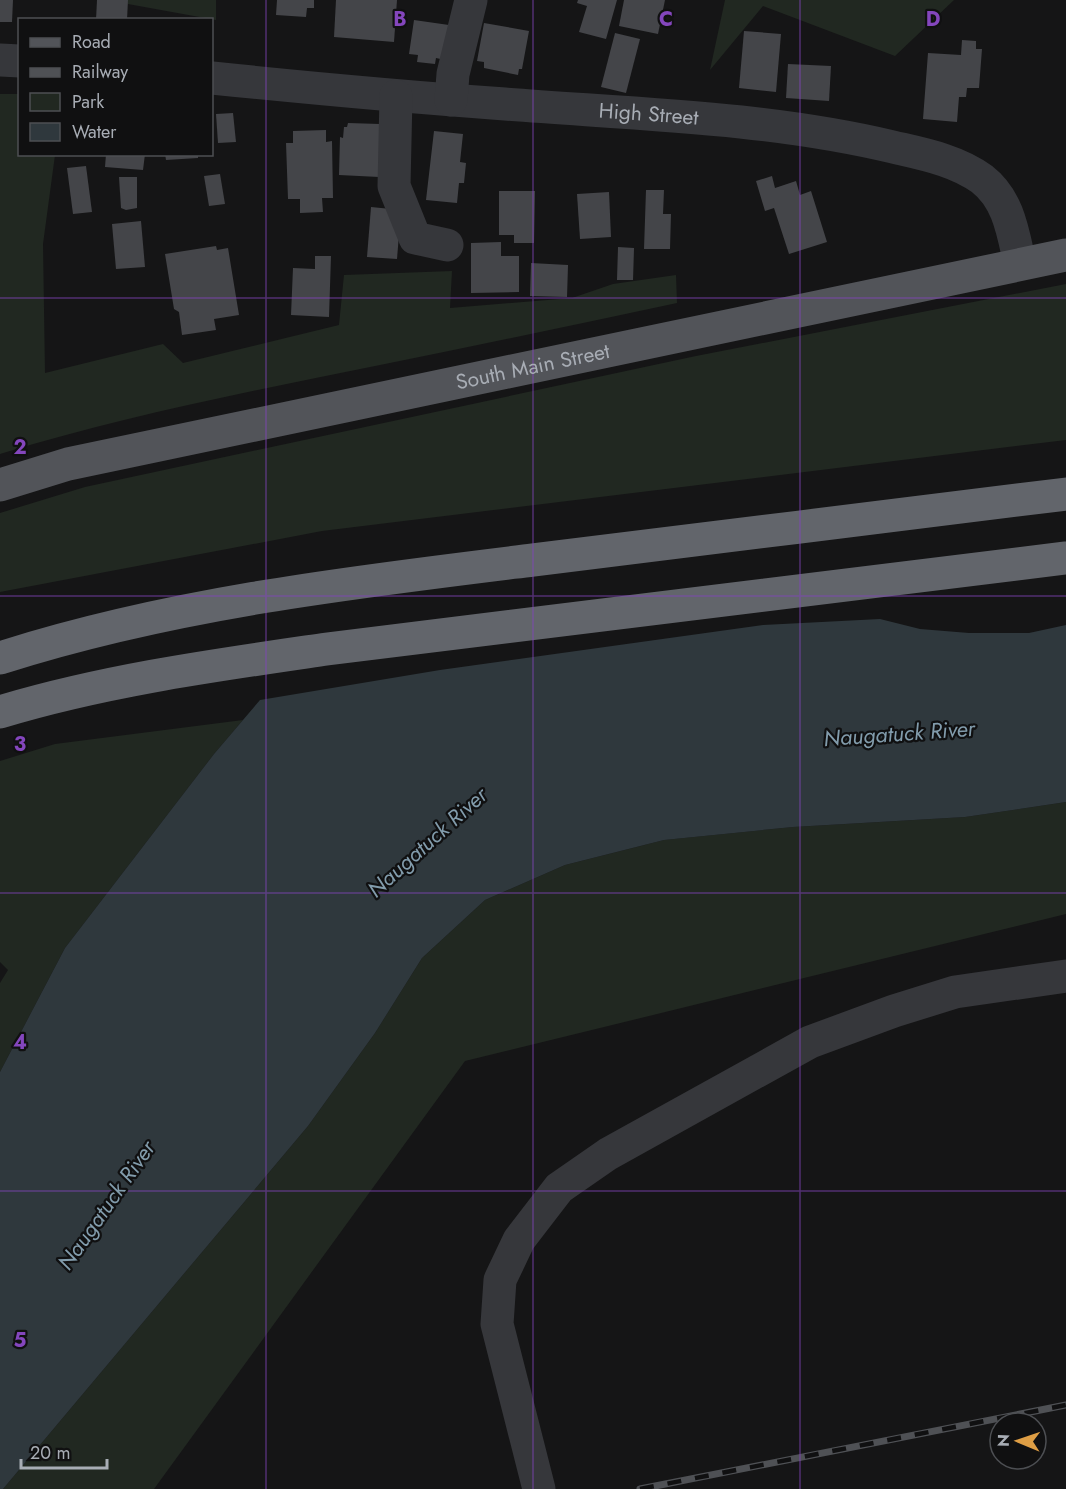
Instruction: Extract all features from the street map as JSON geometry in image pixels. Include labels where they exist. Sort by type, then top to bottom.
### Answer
[{"type":"highway","points":[[0,658],[133,623],[336,585],[1066,494]]},
{"type":"highway","points":[[0,712],[118,683],[327,649],[1066,558]]},
{"type":"main road","name":"South Main Street","points":[[0,485],[68,464],[1066,255]]},
{"type":"street","points":[[452,100],[453,74],[471,0]]},
{"type":"street","points":[[0,60],[18,61]]},
{"type":"street","name":"High Street","points":[[213,78],[396,96],[795,129],[876,143],[927,155],[958,166],[981,179],[998,195],[1009,216],[1020,264]]},
{"type":"street","points":[[396,96],[394,186],[415,238],[447,244]]},
{"type":"street","points":[[539,1489],[498,1324],[501,1280],[519,1240],[559,1188],[608,1154],[810,1042],[894,1011],[955,992],[1066,976]]},
{"type":"green space","points":[[127,0],[216,0],[216,20],[213,18],[128,4]]},
{"type":"green space","points":[[725,0],[954,0],[895,56],[763,6],[710,70]]},
{"type":"green space","points":[[0,94],[18,94],[18,156],[55,156],[43,244],[45,373],[163,344],[183,363],[339,325],[344,275],[452,271],[450,308],[572,298],[613,284],[676,275],[677,303],[188,405],[0,454]]},
{"type":"green space","points":[[1066,284],[1066,440],[322,531],[0,592],[0,513],[85,487],[696,356]]},
{"type":"green space","points":[[243,720],[214,754],[65,948],[0,1072],[0,983],[8,970],[0,962],[0,761],[55,744]]},
{"type":"green space","points":[[1066,802],[1066,914],[465,1061],[154,1489],[3,1489],[308,1126],[375,1033],[422,958],[485,900],[565,865],[664,840],[793,827],[965,817]]},
{"type":"water","name":"Naugatuck River","points":[[880,619],[920,629],[969,633],[1029,633],[1066,625],[1066,802],[965,817],[793,827],[664,840],[565,865],[485,900],[422,958],[375,1033],[308,1126],[3,1489],[0,1489],[0,1072],[65,948],[214,754],[260,700],[440,670],[763,625]]},
{"type":"building","points":[[0,0],[13,0],[12,22],[0,22]]},
{"type":"building","points":[[97,0],[128,0],[127,18],[96,18]]},
{"type":"building","points":[[277,0],[314,0],[314,8],[307,8],[306,17],[276,15]]},
{"type":"building","points":[[336,0],[397,0],[394,42],[334,37]]},
{"type":"building","points":[[578,0],[617,0],[606,39],[579,32],[587,6],[577,3]]},
{"type":"building","points":[[624,0],[665,0],[658,34],[619,26]]},
{"type":"building","points":[[414,20],[449,25],[445,60],[436,58],[435,64],[417,62],[418,55],[409,54]]},
{"type":"building","points":[[484,23],[529,31],[522,69],[519,69],[518,75],[484,68],[484,62],[477,61]]},
{"type":"building","points":[[744,31],[781,34],[776,92],[739,88]]},
{"type":"building","points":[[615,33],[640,39],[626,93],[601,87]]},
{"type":"building","points":[[962,40],[976,41],[976,49],[982,49],[979,88],[967,88],[966,97],[959,97],[957,122],[923,119],[928,53],[961,55]]},
{"type":"building","points":[[788,64],[831,66],[829,101],[786,98]]},
{"type":"building","points":[[233,113],[236,142],[218,143],[216,114]]},
{"type":"building","points":[[348,123],[380,124],[379,177],[339,175],[340,137],[343,138],[344,127],[347,127]]},
{"type":"building","points":[[326,130],[326,142],[332,141],[333,198],[322,198],[323,212],[300,213],[300,199],[288,199],[286,143],[293,143],[293,131]]},
{"type":"building","points":[[434,131],[463,134],[460,162],[466,163],[464,183],[459,183],[457,203],[426,200]]},
{"type":"building","points":[[106,156],[145,156],[143,170],[105,167]]},
{"type":"building","points":[[165,156],[198,156],[198,158],[166,160]]},
{"type":"building","points":[[86,166],[92,212],[73,214],[67,168]]},
{"type":"building","points":[[220,174],[225,204],[209,206],[204,176]]},
{"type":"building","points":[[772,176],[775,188],[796,181],[800,195],[811,191],[827,242],[789,254],[774,208],[765,211],[756,181]]},
{"type":"building","points":[[119,177],[137,177],[137,208],[126,210],[121,208]]},
{"type":"building","points":[[646,190],[664,190],[663,214],[671,214],[670,249],[644,249]]},
{"type":"building","points":[[499,191],[535,191],[534,243],[514,243],[514,235],[499,235]]},
{"type":"building","points":[[609,192],[611,237],[580,239],[577,194]]},
{"type":"building","points":[[371,207],[401,210],[397,259],[367,257]]},
{"type":"building","points":[[141,221],[145,267],[116,269],[112,224]]},
{"type":"building","points":[[501,242],[501,256],[519,256],[519,292],[471,293],[471,243]]},
{"type":"building","points":[[216,246],[217,250],[228,248],[239,315],[214,319],[216,330],[182,335],[179,312],[174,309],[165,254]]},
{"type":"building","points":[[618,247],[634,248],[633,280],[617,280]]},
{"type":"building","points":[[315,256],[331,256],[329,317],[291,315],[293,268],[315,269]]},
{"type":"building","points":[[531,263],[568,265],[567,297],[530,296]]},
{"type":"railway","points":[[640,1489],[1066,1405]]}]
